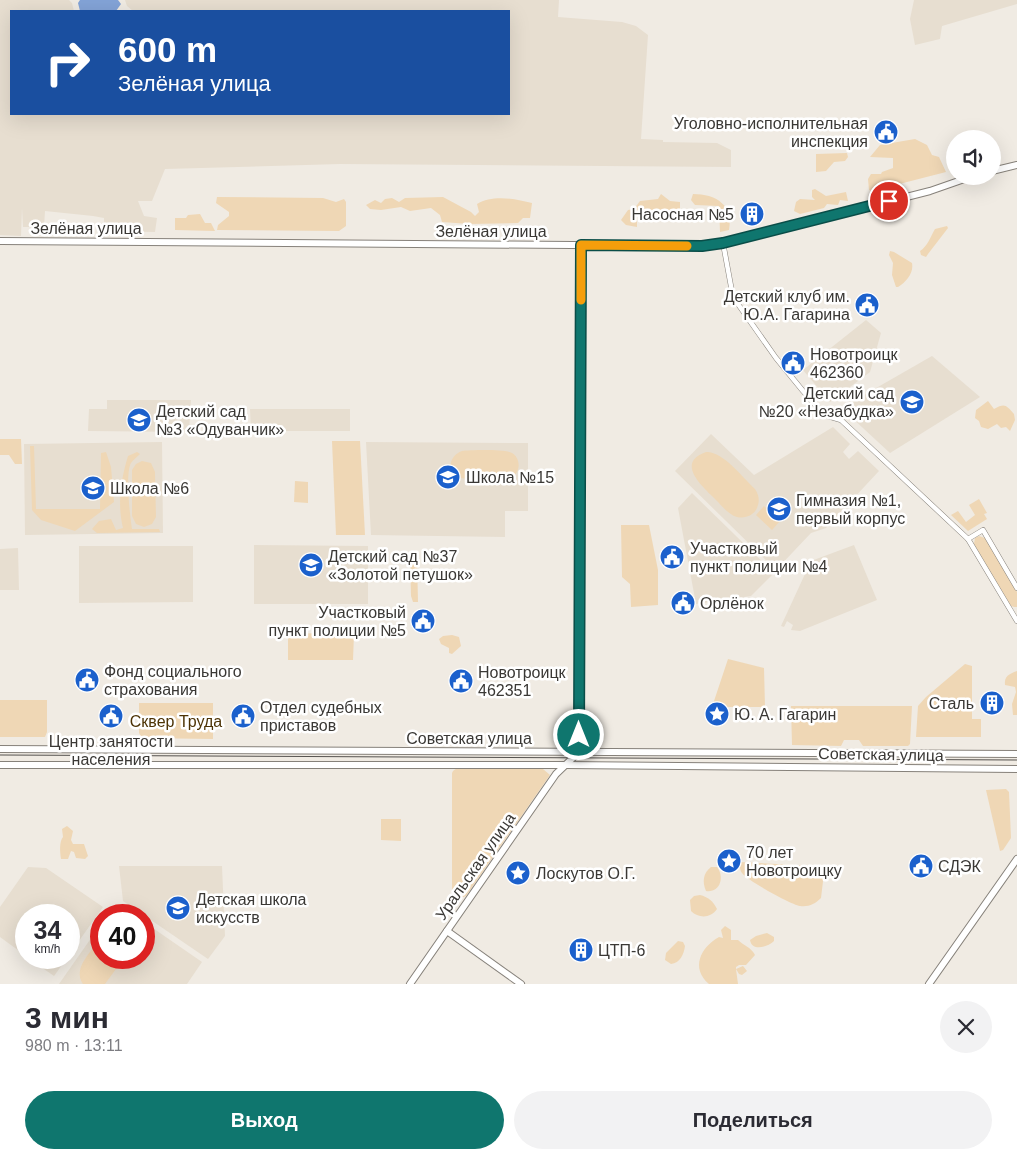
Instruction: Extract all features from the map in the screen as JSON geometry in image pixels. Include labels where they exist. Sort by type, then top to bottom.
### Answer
[{"type":"main road","points":[[1001,168],[1017,164]]},
{"type":"main road","name":"Зелёная улица","points":[[0,241],[702,246],[723,243],[946,185]]},
{"type":"main road","points":[[565,765],[578,752],[581,245]]},
{"type":"main road","name":"Советская улица","points":[[0,749],[1017,754]]},
{"type":"main road","name":"Советская улица","points":[[0,765],[565,765],[1017,769]]},
{"type":"main road","name":"Уральская улица","points":[[410,984],[556,774],[565,765]]},
{"type":"main road","points":[[929,984],[1017,860]]},
{"type":"main road","points":[[447,931],[521,984]]},
{"type":"street","points":[[723,243],[733,298],[776,358],[824,415],[842,420],[968,539],[1017,621]]},
{"type":"street","points":[[968,539],[983,530],[1017,588]]},
{"type":"shaded area","points":[[0,0],[69,0],[74,10],[10,10],[10,115],[510,115],[510,10],[132,10],[127,6],[125,0],[559,0],[558,17],[622,22],[636,26],[648,35],[641,139],[663,140],[663,142],[717,143],[731,150],[731,167],[340,164],[165,169],[152,201],[138,201],[144,216],[157,218],[155,232],[104,231],[104,218],[45,211],[44,227],[23,227],[22,208],[21,236],[0,235]]},
{"type":"shaded area","points":[[914,0],[1017,0],[1017,4],[942,26],[940,39],[915,45],[910,19]]},
{"type":"shaded area","points":[[866,320],[881,333],[870,372],[830,402],[803,370]]},
{"type":"shaded area","name":"Детский сад №20 «Незабудка»","points":[[932,356],[980,397],[890,453],[850,416],[843,407]]},
{"type":"shaded area","name":"Детский сад №3 «Одуванчик»","points":[[107,400],[191,400],[189,432],[88,431],[89,409],[107,409]]},
{"type":"shaded area","points":[[250,409],[350,409],[350,431],[251,431]]},
{"type":"shaded area","name":"Гимназия №1, первый корпус","points":[[833,427],[850,444],[843,452],[849,459],[858,451],[879,471],[826,528],[811,533],[776,570],[675,471],[711,434],[754,475]]},
{"type":"shaded area","name":"Школа №6","points":[[162,442],[163,533],[25,535],[24,444]]},
{"type":"shaded area","name":"Школа №15","points":[[366,442],[528,443],[528,511],[505,511],[505,537],[371,535]]},
{"type":"shaded area","points":[[692,493],[774,573],[751,596],[696,604],[678,508]]},
{"type":"shaded area","name":"Детский сад №37 «Золотой петушок»","points":[[254,545],[368,546],[368,604],[254,604]]},
{"type":"shaded area","points":[[854,545],[877,600],[800,631],[791,630],[793,625],[787,621],[784,627],[781,626],[811,561]]},
{"type":"shaded area","points":[[79,546],[193,546],[193,602],[79,603]]},
{"type":"shaded area","points":[[18,548],[19,590],[0,590],[0,549]]},
{"type":"shaded area","name":"Детская школа искусств","points":[[119,866],[222,866],[225,936],[208,959],[155,923],[155,904],[127,904],[123,901]]},
{"type":"shaded area","points":[[28,867],[46,868],[99,904],[90,904],[90,925],[80,939],[80,904],[15,904],[15,948],[0,937],[0,907]]},
{"type":"shaded area","points":[[155,930],[202,962],[187,984],[59,984],[70,969],[80,969],[80,954],[90,940],[90,969],[155,969]]},
{"type":"shaded area","points":[[44,969],[59,969],[54,976]]},
{"type":"green space","points":[[915,139],[927,145],[932,155],[939,157],[946,172],[872,191],[869,190],[868,179],[871,174],[881,174],[893,168],[893,158],[870,157],[880,145]]},
{"type":"green space","points":[[847,153],[848,157],[845,161],[834,162],[826,171],[816,172],[816,154]]},
{"type":"green space","points":[[815,189],[826,196],[846,192],[848,201],[840,200],[838,205],[827,204],[824,208],[800,214],[794,211],[796,202],[800,199],[815,200],[812,197],[812,190]]},
{"type":"green space","points":[[661,194],[670,201],[680,202],[680,211],[637,211],[637,227],[626,225],[621,220],[628,210],[634,209],[640,201],[658,199]]},
{"type":"green space","points":[[693,194],[709,196],[716,199],[726,208],[730,221],[729,230],[720,232],[719,206],[695,205],[691,200]]},
{"type":"green space","points":[[217,197],[323,198],[336,202],[344,199],[346,202],[346,226],[339,231],[217,230],[218,225],[229,216],[229,212],[216,203]]},
{"type":"green space","points":[[443,197],[475,216],[479,212],[477,204],[490,199],[512,199],[532,203],[530,218],[523,218],[518,223],[469,224],[442,222],[440,215],[431,208],[410,211],[401,207],[381,210],[370,209],[366,205],[375,200],[381,203],[385,199],[392,198],[399,202],[405,198]]},
{"type":"green space","points":[[200,214],[205,223],[211,223],[215,231],[175,230],[175,218],[186,218],[188,215]]},
{"type":"green space","points":[[947,226],[948,228],[926,257],[921,255],[920,251],[927,244],[935,229]]},
{"type":"green space","points":[[890,251],[912,263],[909,277],[898,287],[896,287],[892,275],[893,263],[889,255]]},
{"type":"green space","points":[[988,401],[994,409],[1005,406],[1014,414],[1015,420],[1010,431],[1006,427],[1001,428],[997,424],[988,429],[981,427],[979,421],[975,418],[976,410]]},
{"type":"green space","points":[[0,439],[21,439],[22,464],[15,464],[9,455],[0,455]]},
{"type":"green space","points":[[332,441],[360,441],[365,535],[336,535]]},
{"type":"green space","points":[[30,446],[34,446],[36,509],[100,509],[101,453],[106,452],[111,467],[114,502],[75,531],[41,520],[32,510]]},
{"type":"green space","points":[[488,450],[512,453],[517,458],[519,466],[517,473],[511,478],[506,479],[471,479],[456,476],[451,469],[451,464],[454,456],[462,451]]},
{"type":"green space","points":[[137,452],[140,454],[131,463],[128,476],[132,529],[159,529],[160,532],[97,533],[92,529],[99,521],[111,519],[116,530],[123,528],[120,501],[123,474],[128,456]]},
{"type":"green space","points":[[706,452],[726,460],[755,489],[759,503],[756,510],[751,514],[746,517],[737,517],[731,514],[694,476],[692,462]]},
{"type":"green space","points":[[142,461],[151,463],[155,472],[156,517],[152,524],[144,527],[136,524],[132,516],[132,470],[136,464]]},
{"type":"green space","points":[[295,481],[308,482],[308,503],[294,502]]},
{"type":"green space","points":[[979,499],[987,513],[984,514],[987,519],[968,531],[951,515],[958,511],[966,522],[975,515],[969,505]]},
{"type":"green space","points":[[764,506],[780,521],[772,530],[756,515]]},
{"type":"green space","points":[[621,525],[649,525],[658,570],[658,605],[631,607],[630,584],[622,577]]},
{"type":"green space","points":[[979,536],[985,538],[1017,592],[1017,607],[1009,605],[974,544],[975,538]]},
{"type":"green space","points":[[410,557],[417,557],[418,602],[413,602],[411,596]]},
{"type":"green space","points":[[288,633],[354,634],[353,660],[288,660]]},
{"type":"green space","points":[[452,635],[459,637],[461,646],[452,654],[449,653],[449,648],[441,644],[439,639],[443,636]]},
{"type":"green space","points":[[728,659],[764,668],[765,707],[712,707]]},
{"type":"green space","points":[[965,664],[972,666],[972,719],[981,719],[981,737],[916,737],[918,706]]},
{"type":"green space","points":[[1017,671],[1017,715],[1013,715],[1012,704],[1016,692],[1015,687],[1005,685],[1005,679]]},
{"type":"green space","points":[[0,700],[47,700],[47,732],[45,737],[0,737]]},
{"type":"green space","name":"Сквер Труда","points":[[139,703],[213,703],[213,739],[142,738],[139,733]]},
{"type":"green space","points":[[791,706],[912,706],[910,744],[908,746],[863,746],[859,740],[844,740],[841,746],[792,745]]},
{"type":"green space","points":[[415,737],[454,737],[454,742],[422,744]]},
{"type":"green space","points":[[457,768],[543,769],[550,775],[466,896],[461,898],[455,896],[452,892],[452,773]]},
{"type":"green space","points":[[1006,789],[1009,792],[1011,838],[1003,850],[1000,851],[986,790]]},
{"type":"green space","points":[[381,819],[401,819],[401,841],[381,840]]},
{"type":"green space","points":[[67,826],[73,831],[71,840],[73,844],[84,844],[88,856],[85,859],[76,858],[74,852],[71,851],[68,859],[61,859],[62,829]]},
{"type":"green space","points":[[739,862],[815,866],[815,872],[824,873],[821,898],[806,906],[800,906],[788,901],[746,877],[741,872]]},
{"type":"green space","points":[[711,867],[717,867],[721,880],[718,887],[711,891],[706,891],[704,878],[706,872]]},
{"type":"green space","points":[[700,895],[710,900],[717,909],[708,916],[694,914],[691,911],[690,900],[694,896]]},
{"type":"green space","points":[[725,926],[731,930],[731,940],[738,940],[752,950],[755,955],[746,965],[736,967],[738,984],[709,984],[703,978],[700,971],[700,958],[707,946],[719,937],[723,938],[721,930]]},
{"type":"green space","points":[[767,933],[774,937],[774,941],[760,947],[751,944],[750,940]]},
{"type":"green space","points":[[678,941],[683,942],[685,946],[684,952],[679,960],[671,964],[665,960],[666,953]]},
{"type":"green space","points":[[90,952],[90,969],[116,969],[105,984],[83,984],[80,978],[81,966]]},
{"type":"green space","points":[[743,966],[747,971],[742,975],[736,969]]},
{"type":"water","points":[[80,0],[118,0],[121,4],[117,10],[80,10],[78,3]]},
{"type":"tram line","points":[[0,755],[1017,760]]},
{"type":"slow traffic","points":[[581,300],[581,245],[687,246]]},
{"type":"place","name":"Уголовно-исполнительная инспекция","points":[[886,132]]},
{"type":"place","name":"Насосная №5","points":[[752,214]]},
{"type":"place","name":"Детский клуб им. Ю.А. Гагарина","points":[[867,305]]},
{"type":"place","name":"Новотроицк 462360","points":[[793,363]]},
{"type":"place","name":"Детский сад №20 «Незабудка»","points":[[912,402]]},
{"type":"place","name":"Детский сад №3 «Одуванчик»","points":[[139,420]]},
{"type":"place","name":"Школа №15","points":[[448,477]]},
{"type":"place","name":"Школа №6","points":[[93,488]]},
{"type":"place","name":"Гимназия №1, первый корпус","points":[[779,509]]},
{"type":"place","name":"Участковый пункт полиции №4","points":[[672,557]]},
{"type":"place","name":"Детский сад №37 «Золотой петушок»","points":[[311,565]]},
{"type":"place","name":"Орлёнок","points":[[683,603]]},
{"type":"place","name":"Участковый пункт полиции №5","points":[[423,621]]},
{"type":"place","name":"Фонд социального страхования","points":[[87,680]]},
{"type":"place","name":"Новотроицк 462351","points":[[461,681]]},
{"type":"place","name":"Сталь","points":[[992,703]]},
{"type":"place","name":"Ю. А. Гагарин","points":[[717,714]]},
{"type":"place","name":"Центр занятости населения","points":[[111,716]]},
{"type":"place","name":"Отдел судебных приставов","points":[[243,716]]},
{"type":"place","name":"70 лет Новотроицку","points":[[729,861]]},
{"type":"place","name":"СДЭК","points":[[921,866]]},
{"type":"place","name":"Лоскутов О.Г.","points":[[518,873]]},
{"type":"place","name":"Детская школа искусств","points":[[178,908]]},
{"type":"place","name":"ЦТП-6","points":[[581,950]]},
{"type":"route","points":[[579,735],[581,245],[702,246],[740,240],[889,201]]}]
